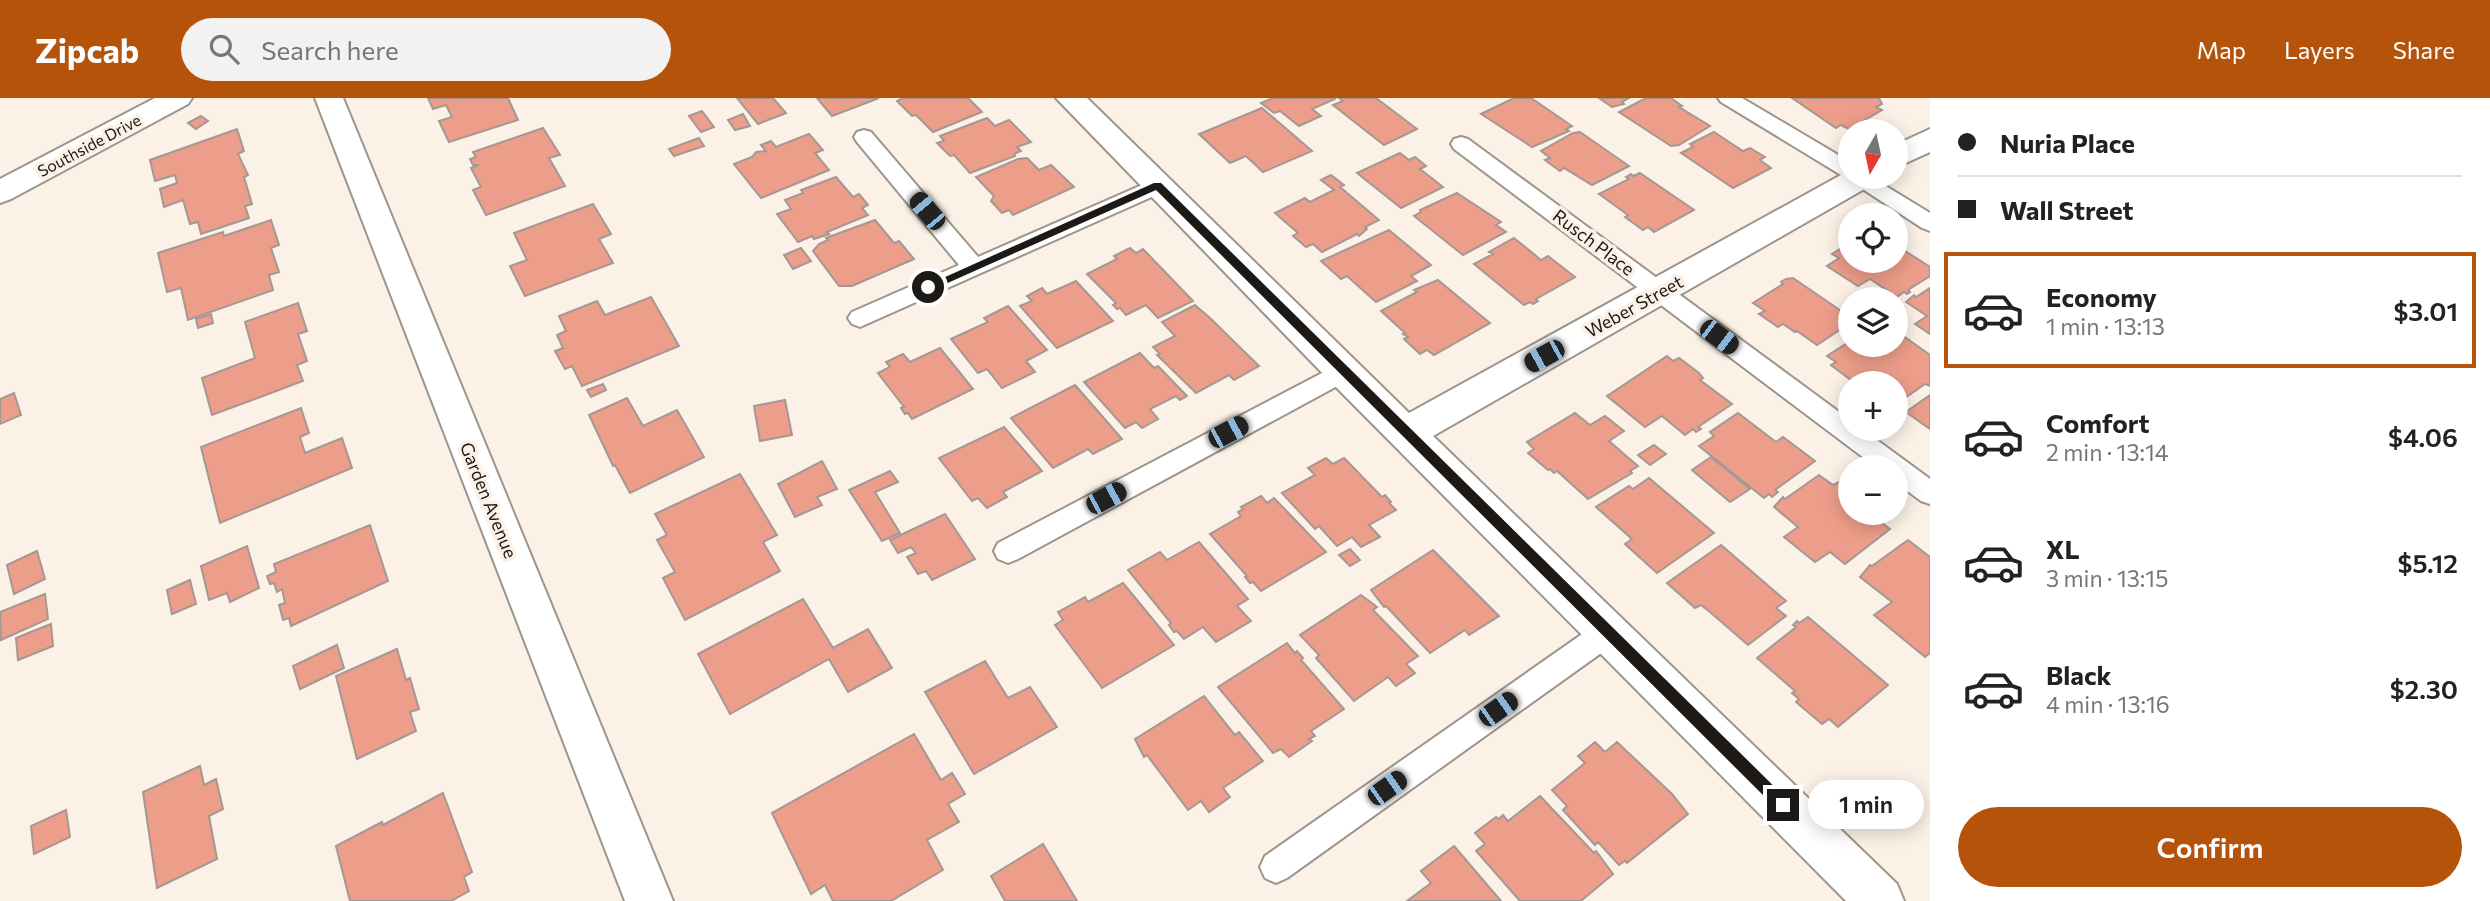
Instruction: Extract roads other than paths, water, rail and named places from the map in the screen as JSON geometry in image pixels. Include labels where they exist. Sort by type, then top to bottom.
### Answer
[{"type":"street","name":"Southside Drive","points":[[0,192],[178,98]]},
{"type":"street","name":"Garden Avenue","points":[[329,98],[649,901]]},
{"type":"street","points":[[1070,98],[1880,901]]},
{"type":"street","points":[[1908,151],[1930,139]]},
{"type":"street","name":"Weber Street","points":[[1406,433],[1660,292],[1838,187]]},
{"type":"lane","points":[[1728,98],[1838,165]]},
{"type":"lane","points":[[864,137],[974,267]]},
{"type":"lane","name":"Rusch Place","points":[[1461,144],[1879,455]]},
{"type":"lane","points":[[860,317],[1158,186]]},
{"type":"lane","points":[[1877,189],[1930,223]]},
{"type":"lane","points":[[1008,551],[1343,371]]},
{"type":"lane","name":"Rusch Place","points":[[1908,477],[1930,493]]},
{"type":"lane","points":[[1276,867],[1608,632]]}]
